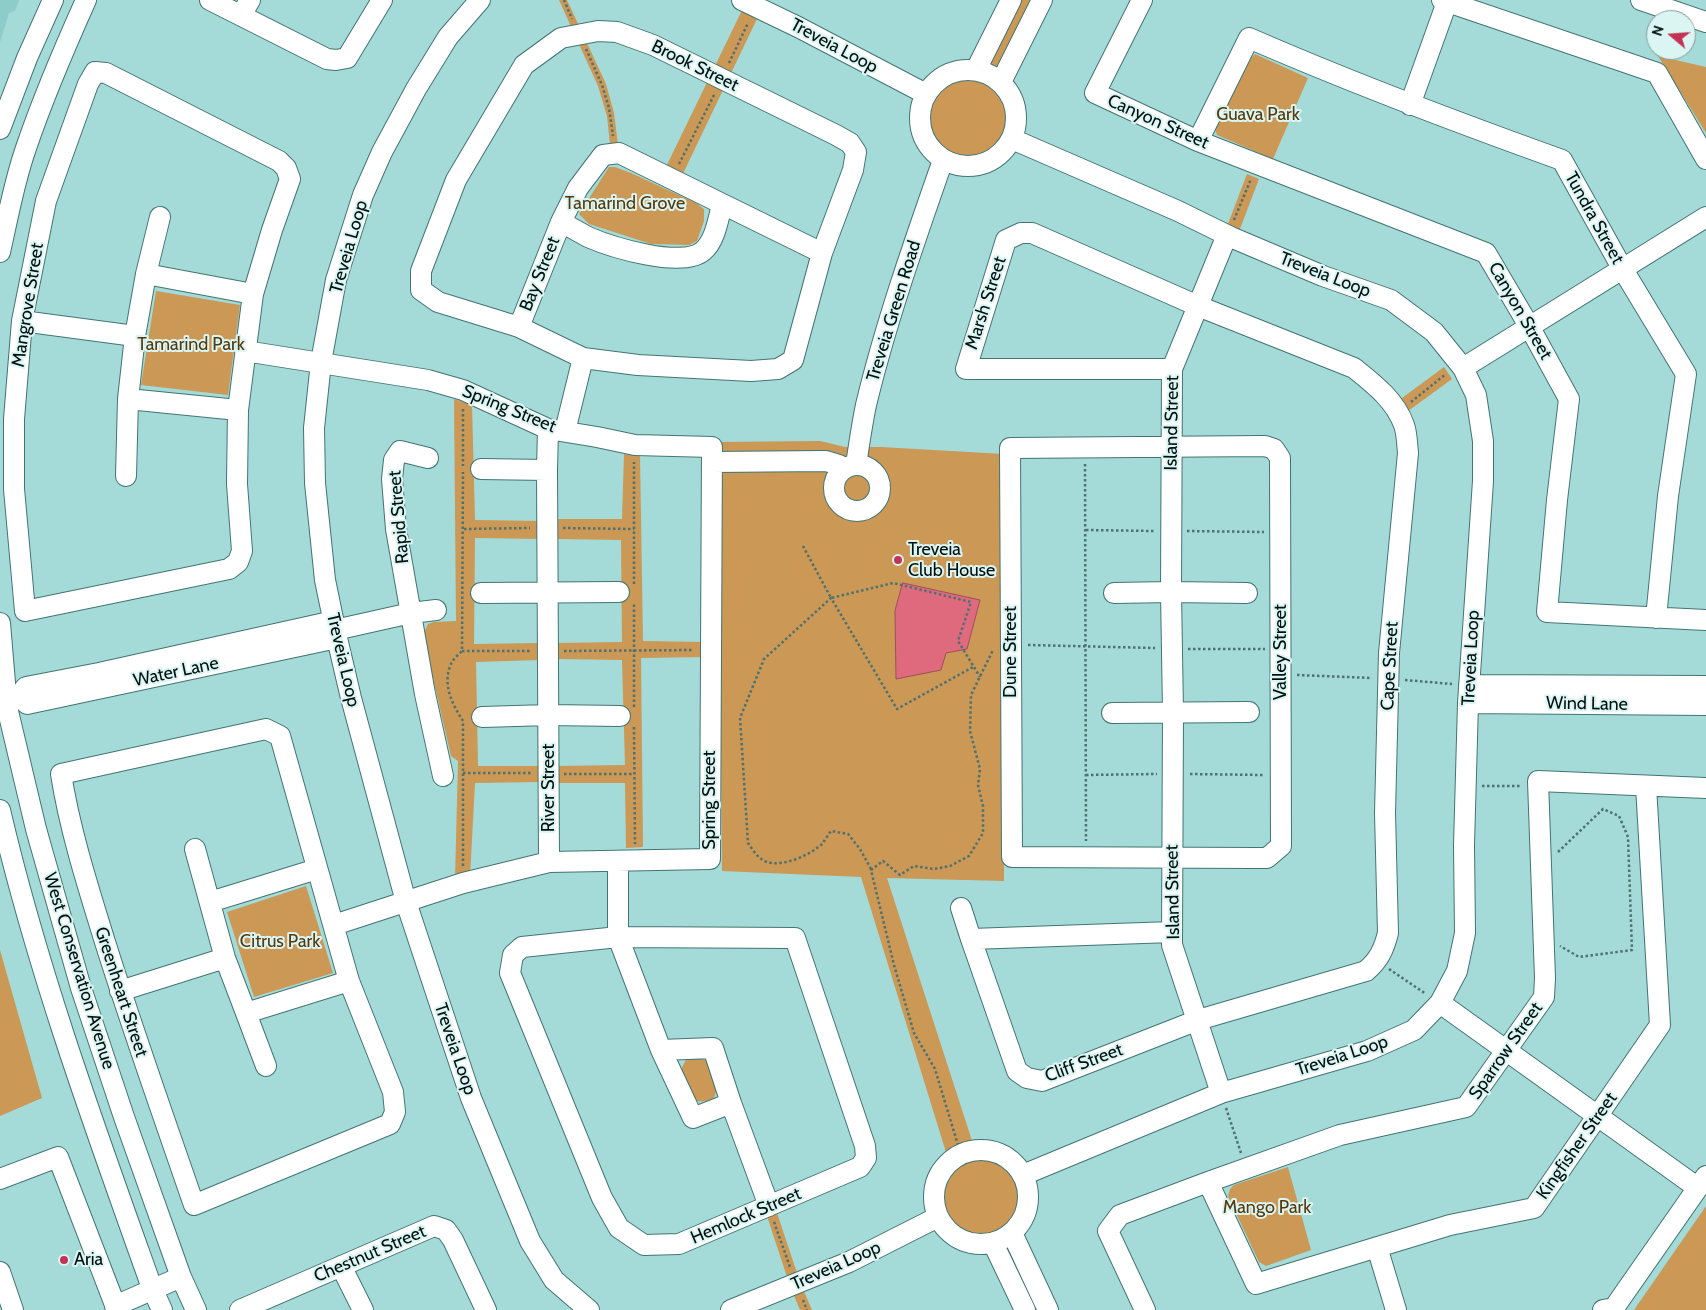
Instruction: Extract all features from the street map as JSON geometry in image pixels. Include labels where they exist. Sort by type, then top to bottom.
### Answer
[{"type":"street","points":[[0,130],[27,58],[52,0]]},
{"type":"street","points":[[0,252],[25,149],[55,70],[86,0]]},
{"type":"street","points":[[210,0],[246,8],[326,59],[336,60],[347,58],[382,0]]},
{"type":"street","name":"Treveia Loop","points":[[480,0],[448,37],[416,89],[375,169],[364,195],[336,280],[321,362],[314,428],[315,483],[325,580],[335,630],[362,743],[406,902],[471,1098],[530,1241],[554,1280],[588,1310]]},
{"type":"street","name":"Treveia Loop","points":[[742,0],[926,94]]},
{"type":"street","points":[[976,70],[1011,0]]},
{"type":"street","points":[[1001,82],[1042,0]]},
{"type":"street","name":"Canyon Street","points":[[1142,0],[1095,93],[1198,140],[1486,254],[1529,326],[1569,399],[1557,500],[1547,612],[1706,620]]},
{"type":"street","points":[[1641,0],[1706,22]]},
{"type":"street","points":[[1410,105],[1444,1],[1656,73],[1706,159]]},
{"type":"street","name":"Brook Street","points":[[598,31],[617,32],[653,45],[836,135],[850,144],[856,152],[853,170],[822,253],[793,360],[778,368],[751,371],[638,365],[583,358],[519,327],[438,302],[421,290],[421,271],[456,180],[524,65],[562,38],[579,34],[598,31]]},
{"type":"street","name":"Tundra Street","points":[[1198,140],[1249,38],[1329,73],[1410,105],[1562,160],[1622,268],[1686,374],[1668,496],[1656,618]]},
{"type":"street","points":[[961,70],[976,70],[989,74],[1001,82],[1010,94],[1016,109],[1016,124],[1012,139],[1004,151],[993,160],[980,165],[966,167],[948,162],[932,150],[924,138],[920,123],[920,108],[926,94],[935,82],[947,74],[961,70]]},
{"type":"street","name":"Mangrove Street","points":[[95,72],[106,73],[279,161],[286,168],[290,179],[272,230],[254,294],[238,410],[238,484],[242,551],[238,562],[229,569],[26,611],[14,472],[14,419],[22,321],[46,201],[88,84],[95,72]]},
{"type":"street","name":"Treveia Loop","points":[[1012,139],[1178,211],[1227,236],[1324,276],[1391,300],[1434,332],[1462,365],[1476,395],[1484,441],[1469,694],[1464,845],[1465,933],[1458,971],[1440,1004],[1414,1030],[1367,1051],[1221,1093],[1023,1175]]},
{"type":"street","points":[[614,154],[619,154],[662,174],[822,253]]},
{"type":"street","name":"Bay Street","points":[[519,327],[561,222],[578,188],[603,155],[614,154]]},
{"type":"street","name":"Treveia Green Road","points":[[719,462],[820,461],[855,467],[866,406],[886,334],[914,243],[948,162]]},
{"type":"street","name":"Bay Street","points":[[561,222],[588,236],[637,253],[671,257],[692,257],[703,251],[711,241],[722,205]]},
{"type":"street","points":[[126,476],[128,399],[135,336],[146,274],[160,217]]},
{"type":"street","points":[[1462,365],[1706,217]]},
{"type":"street","name":"Marsh Street","points":[[1172,369],[966,369],[1006,240],[1022,233],[1032,233],[1198,306]]},
{"type":"street","name":"Island Street","points":[[1221,1093],[1172,945],[1172,369],[1227,236]]},
{"type":"street","points":[[146,274],[254,294]]},
{"type":"street","name":"Cape Street","points":[[1198,306],[1354,368],[1374,384],[1394,405],[1404,426],[1408,452],[1388,653],[1385,812],[1388,933],[1383,951],[1377,961]]},
{"type":"street","points":[[22,321],[135,336]]},
{"type":"street","points":[[245,351],[321,362]]},
{"type":"street","points":[[557,430],[583,358]]},
{"type":"street","name":"Spring Street","points":[[321,362],[428,380],[463,390],[557,430],[634,446],[712,447],[719,462],[710,651],[710,859],[549,862],[463,882],[406,902]]},
{"type":"street","points":[[128,399],[238,410]]},
{"type":"street","name":"River Street","points":[[549,862],[547,470],[557,430]]},
{"type":"street","name":"Valley Street","points":[[1172,448],[1265,446],[1274,449],[1280,458],[1282,846],[1267,858],[1172,858]]},
{"type":"street","name":"Dune Street","points":[[1172,448],[1010,448],[1012,857],[1172,858]]},
{"type":"street","name":"Rapid Street","points":[[428,458],[400,451],[394,460],[392,479],[396,529],[425,694],[443,776]]},
{"type":"street","points":[[481,469],[547,470]]},
{"type":"street","points":[[481,592],[629,593]]},
{"type":"street","points":[[1114,593],[1247,593]]},
{"type":"street","points":[[335,630],[412,612],[436,610]]},
{"type":"street","name":"West Conservation Avenue","points":[[0,623],[8,696],[7,707],[36,829],[81,988],[124,1117],[181,1277],[196,1310]]},
{"type":"street","name":"Water Lane","points":[[8,696],[27,704],[335,630]]},
{"type":"street","name":"Wind Lane","points":[[1469,694],[1706,686]]},
{"type":"street","name":"Wind Lane","points":[[1469,694],[1706,706]]},
{"type":"street","points":[[1112,713],[1249,712]]},
{"type":"street","points":[[482,717],[549,715],[629,718]]},
{"type":"street","name":"Greenheart Street","points":[[266,729],[280,736],[317,869],[350,981],[394,1092],[395,1112],[390,1124],[194,1205],[120,991],[94,907],[67,810],[61,774],[266,729]]},
{"type":"street","points":[[1538,787],[1538,781],[1706,788]]},
{"type":"street","name":"Kingfisher Street","points":[[1208,1182],[1256,1284],[1450,1225],[1534,1208],[1660,1025],[1646,786]]},
{"type":"street","name":"Sparrow Street","points":[[1145,1310],[1108,1231],[1120,1215],[1340,1136],[1466,1107],[1544,997],[1545,978],[1538,787]]},
{"type":"street","name":"West Conservation Avenue","points":[[0,810],[52,998],[156,1303]]},
{"type":"street","points":[[195,849],[225,958],[266,1066]]},
{"type":"street","points":[[626,861],[618,937],[661,1050],[692,1118],[731,1103]]},
{"type":"street","points":[[210,902],[317,869]]},
{"type":"street","points":[[334,925],[406,902]]},
{"type":"street","name":"Cliff Street","points":[[961,908],[1017,1071],[1027,1078],[1042,1081],[1198,1020]]},
{"type":"street","points":[[971,939],[1172,932]]},
{"type":"street","name":"Hemlock Street","points":[[618,937],[795,938],[866,1146],[866,1158],[860,1167],[679,1244],[644,1245],[619,1228],[602,1198],[510,973],[513,956],[522,947],[618,937]]},
{"type":"street","points":[[120,991],[225,958]]},
{"type":"street","points":[[1198,1020],[1366,971],[1377,961]]},
{"type":"street","points":[[246,1013],[350,981]]},
{"type":"street","points":[[1440,1004],[1597,1117],[1702,1182],[1614,1308],[1604,1310]]},
{"type":"street","points":[[661,1050],[713,1048],[769,1206]]},
{"type":"street","points":[[975,1150],[989,1151],[1002,1155],[1014,1164],[1023,1175],[1027,1185],[1027,1206],[1024,1216],[1012,1233],[993,1243],[982,1245],[961,1240],[948,1230],[938,1217],[934,1203],[935,1188],[940,1174],[949,1163],[961,1154],[975,1150]]},
{"type":"street","points":[[0,1179],[58,1157],[116,1308],[156,1303],[181,1277]]},
{"type":"street","name":"Treveia Loop","points":[[731,1310],[849,1262],[938,1217]]},
{"type":"street","name":"Chestnut Street","points":[[240,1310],[434,1226],[446,1230],[453,1240],[486,1310]]},
{"type":"street","points":[[1012,1233],[1048,1310]]},
{"type":"street","points":[[993,1243],[1025,1310]]},
{"type":"street","points":[[1377,1247],[1396,1310]]},
{"type":"street","points":[[341,1266],[363,1310]]},
{"type":"street","points":[[0,1272],[13,1310]]},
{"type":"path","points":[[564,0],[602,85],[609,108],[614,154]]},
{"type":"path","points":[[1227,236],[1258,164]]},
{"type":"path","points":[[1398,412],[1462,365]]},
{"type":"path","points":[[463,390],[462,651],[452,662],[448,679],[449,692],[456,711],[463,721],[463,882]]},
{"type":"path","points":[[626,861],[629,718],[634,650],[629,593],[634,446]]},
{"type":"path","points":[[1085,448],[1086,858]]},
{"type":"path","points":[[803,546],[831,598],[897,709],[973,667]]},
{"type":"path","points":[[871,870],[860,849],[848,834],[831,831],[822,844],[804,857],[783,862],[768,862],[756,855],[748,843],[740,718],[764,659],[831,598],[893,583],[971,602],[958,641],[980,677]]},
{"type":"path","points":[[462,651],[710,651]]},
{"type":"path","points":[[1466,785],[1538,787]]},
{"type":"path","points":[[1557,853],[1603,809],[1619,816],[1628,837],[1632,950],[1579,957],[1560,946]]},
{"type":"path","points":[[1377,961],[1440,1004]]},
{"type":"path","points":[[1221,1093],[1246,1169]]},
{"type":"path","points":[[769,1206],[807,1310]]},
{"type":"shaded area","points":[[0,0],[19,0],[15,11],[9,13],[0,42]]},
{"type":"shaded area","points":[[903,583],[980,600],[967,649],[946,653],[941,670],[896,679],[895,611]]},
{"type":"green space","points":[[559,0],[567,0],[606,84],[614,113],[619,153],[611,154],[607,116],[598,86]]},
{"type":"green space","points":[[747,0],[766,0],[679,182],[663,173]]},
{"type":"green space","points":[[1021,0],[1035,0],[1000,71],[991,71],[989,66]]},
{"type":"green space","name":"Guava Park","points":[[1255,54],[1308,78],[1273,159],[1217,135],[1215,129],[1251,58]]},
{"type":"green space","points":[[1660,60],[1675,60],[1706,67],[1706,133]]},
{"type":"green space","points":[[969,77],[985,80],[998,89],[1007,102],[1010,118],[1007,134],[998,147],[985,156],[969,159],[953,156],[940,147],[931,134],[928,118],[931,102],[940,89],[953,80]]},
{"type":"green space","name":"Tamarind Grove","points":[[609,167],[615,167],[631,173],[696,203],[704,209],[704,221],[697,241],[689,245],[651,244],[589,224],[579,214]]},
{"type":"green space","points":[[1247,174],[1259,179],[1238,234],[1226,229]]},
{"type":"green space","name":"Tamarind Park","points":[[156,291],[240,305],[228,395],[141,385]]},
{"type":"green space","points":[[1444,367],[1452,379],[1404,414],[1398,401]]},
{"type":"green space","points":[[454,399],[472,405],[475,520],[541,521],[541,539],[475,538],[474,644],[540,643],[540,660],[476,662],[478,766],[541,766],[541,782],[475,783],[470,877],[455,880],[458,761],[451,756],[423,635],[428,624],[456,621]]},
{"type":"green space","points":[[820,441],[845,447],[881,447],[1003,454],[1004,881],[887,878],[975,1150],[961,1154],[949,1162],[861,877],[722,871],[718,442]]},
{"type":"green space","points":[[624,454],[640,456],[643,641],[703,642],[703,657],[641,658],[643,847],[626,848],[625,783],[556,783],[556,766],[625,765],[622,660],[557,659],[557,643],[622,642],[621,540],[558,539],[558,519],[622,519]]},
{"type":"green space","name":"Citrus Park","points":[[306,886],[333,973],[254,997],[227,912]]},
{"type":"green space","points":[[0,950],[42,1098],[0,1116]]},
{"type":"green space","points":[[697,1057],[707,1061],[717,1089],[714,1098],[705,1101],[692,1099],[681,1069],[687,1058]]},
{"type":"green space","points":[[981,1158],[996,1161],[1009,1170],[1018,1183],[1021,1198],[1018,1213],[1009,1226],[996,1235],[981,1238],[966,1235],[953,1226],[944,1213],[941,1198],[944,1183],[953,1170],[966,1161]]},
{"type":"green space","name":"Mango Park","points":[[1288,1167],[1311,1250],[1266,1266],[1259,1262],[1228,1196],[1230,1189],[1234,1185]]},
{"type":"green space","points":[[774,1204],[800,1282],[812,1310],[800,1310],[790,1286],[764,1207]]},
{"type":"green space","points":[[1706,1206],[1706,1310],[1634,1310]]},
{"type":"place","name":"Treveia Club House","points":[[898,560]]},
{"type":"place","name":"Aria","points":[[64,1260]]}]
